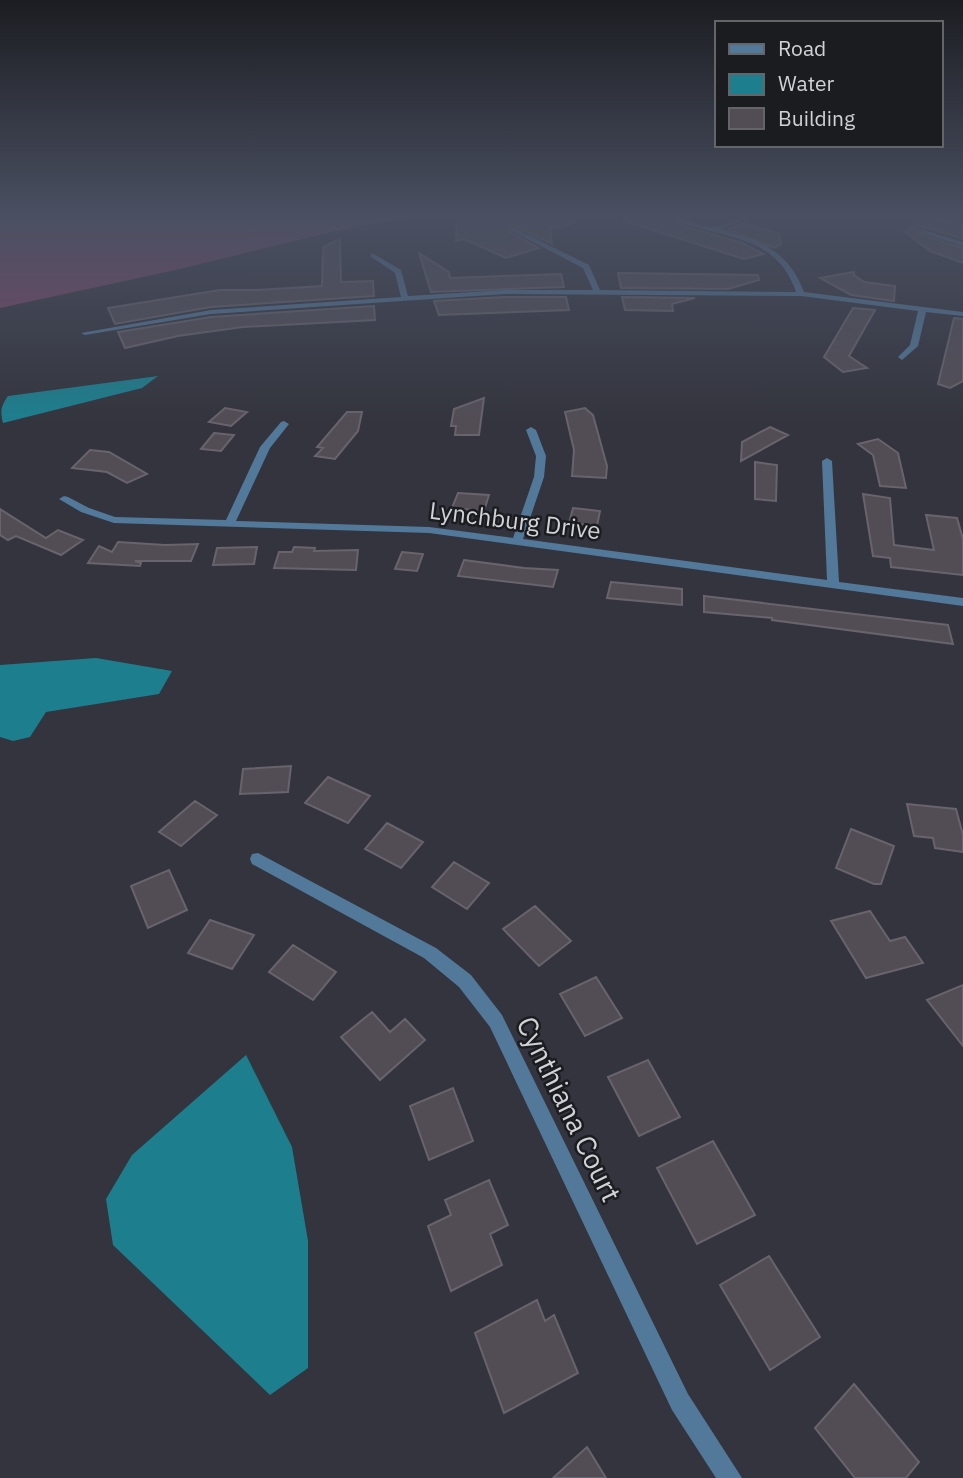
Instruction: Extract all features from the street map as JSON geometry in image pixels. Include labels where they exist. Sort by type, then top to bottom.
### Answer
[{"type":"street","points":[[402,286],[405,298]]},
{"type":"street","points":[[595,286],[597,291]]},
{"type":"street","points":[[798,286],[801,294]]},
{"type":"street","points":[[85,333],[211,312],[505,292],[801,294],[963,314]]},
{"type":"street","points":[[902,357],[914,346],[923,308]]},
{"type":"street","points":[[229,525],[265,447],[284,424]]},
{"type":"street","points":[[517,541],[539,477],[541,456],[531,430]]},
{"type":"street","points":[[827,461],[833,584]]},
{"type":"street","name":"Lynchburg Drive","points":[[64,499],[114,520],[429,530],[963,602]]},
{"type":"street","name":"Cynthiana Court","points":[[258,859],[430,953],[465,981],[496,1021],[680,1402],[730,1478]]},
{"type":"shaded area","points":[[0,286],[102,286],[0,308]]},
{"type":"water","points":[[158,376],[142,388],[3,423],[2,409],[8,396]]},
{"type":"water","points":[[96,658],[172,671],[159,694],[46,712],[30,737],[13,741],[0,737],[0,665]]},
{"type":"water","points":[[246,1055],[292,1147],[308,1241],[308,1368],[270,1395],[113,1245],[106,1199],[132,1155]]},
{"type":"building","points":[[373,286],[374,296],[211,307],[115,324],[108,308],[220,290]]},
{"type":"building","points":[[429,286],[564,287],[431,292]]},
{"type":"building","points":[[621,286],[738,286],[728,289]]},
{"type":"building","points":[[835,286],[895,286],[894,301],[851,295]]},
{"type":"building","points":[[566,297],[569,310],[439,315],[434,301]]},
{"type":"building","points":[[622,297],[695,298],[672,304],[673,311],[625,310]]},
{"type":"building","points":[[374,306],[375,320],[243,327],[178,336],[125,348],[118,332],[211,317]]},
{"type":"building","points":[[853,308],[875,310],[849,356],[867,368],[843,372],[824,357]]},
{"type":"building","points":[[954,318],[963,319],[963,381],[950,388],[938,384]]},
{"type":"building","points":[[484,398],[479,435],[455,435],[456,426],[451,426],[454,409]]},
{"type":"building","points":[[225,408],[247,412],[231,426],[209,422]]},
{"type":"building","points":[[585,408],[593,415],[607,466],[606,478],[572,476],[574,450],[565,412]]},
{"type":"building","points":[[347,412],[362,412],[358,431],[335,459],[315,456],[323,448],[317,447]]},
{"type":"building","points":[[770,427],[788,435],[741,461],[742,442]]},
{"type":"building","points":[[214,433],[234,435],[221,451],[201,449]]},
{"type":"building","points":[[878,439],[898,453],[906,488],[880,486],[873,455],[858,444]]},
{"type":"building","points":[[90,450],[109,452],[147,474],[127,483],[107,472],[72,468]]},
{"type":"building","points":[[755,462],[777,465],[776,501],[755,499]]},
{"type":"building","points":[[458,493],[489,495],[484,511],[452,508]]},
{"type":"building","points":[[863,494],[890,498],[894,545],[934,550],[926,515],[957,518],[963,539],[963,575],[891,567],[890,558],[873,556]]},
{"type":"building","points":[[573,508],[600,511],[597,526],[569,523]]},
{"type":"building","points":[[0,509],[46,538],[58,530],[83,540],[61,555],[16,536],[8,540],[0,535]]},
{"type":"building","points":[[118,542],[198,544],[191,561],[135,561],[141,563],[140,566],[88,563],[99,546],[112,552]]},
{"type":"building","points":[[257,547],[254,564],[213,565],[217,548]]},
{"type":"building","points":[[294,547],[315,548],[314,551],[358,550],[356,570],[274,568],[279,552],[292,552]]},
{"type":"building","points":[[402,552],[423,554],[417,571],[395,569]]},
{"type":"building","points":[[464,560],[558,570],[553,587],[458,576]]},
{"type":"building","points":[[611,582],[682,589],[682,605],[607,598]]},
{"type":"building","points":[[704,596],[948,625],[953,644],[772,618],[704,612]]},
{"type":"building","points":[[291,766],[288,792],[240,794],[243,769]]},
{"type":"building","points":[[328,777],[370,796],[348,823],[305,803]]},
{"type":"building","points":[[195,801],[217,815],[181,846],[159,832]]},
{"type":"building","points":[[907,804],[956,809],[963,835],[963,852],[935,848],[933,838],[914,836]]},
{"type":"building","points":[[387,823],[423,842],[401,868],[365,849]]},
{"type":"building","points":[[851,829],[894,846],[881,884],[874,884],[836,868]]},
{"type":"building","points":[[454,862],[489,883],[467,909],[432,887]]},
{"type":"building","points":[[169,870],[187,910],[148,928],[131,886]]},
{"type":"building","points":[[535,906],[571,941],[539,966],[503,929]]},
{"type":"building","points":[[870,911],[890,941],[905,937],[923,963],[866,978],[831,921]]},
{"type":"building","points":[[210,920],[254,935],[232,969],[188,953]]},
{"type":"building","points":[[293,945],[336,972],[313,1000],[269,972]]},
{"type":"building","points":[[596,977],[622,1018],[585,1036],[560,994]]},
{"type":"building","points":[[963,985],[963,1046],[927,1000]]},
{"type":"building","points":[[372,1012],[390,1032],[405,1019],[425,1040],[380,1080],[341,1037]]},
{"type":"building","points":[[648,1060],[680,1117],[639,1136],[608,1077]]},
{"type":"building","points":[[453,1088],[473,1141],[429,1160],[410,1106]]},
{"type":"building","points":[[713,1141],[755,1215],[697,1244],[657,1168]]},
{"type":"building","points":[[489,1180],[508,1225],[490,1234],[502,1265],[451,1291],[428,1226],[451,1215],[445,1200]]},
{"type":"building","points":[[769,1256],[820,1337],[770,1370],[720,1285]]},
{"type":"building","points":[[537,1300],[545,1321],[554,1315],[578,1373],[504,1413],[475,1333]]},
{"type":"building","points":[[854,1384],[919,1462],[906,1478],[855,1478],[815,1428]]},
{"type":"building","points":[[587,1447],[606,1478],[553,1478]]}]
